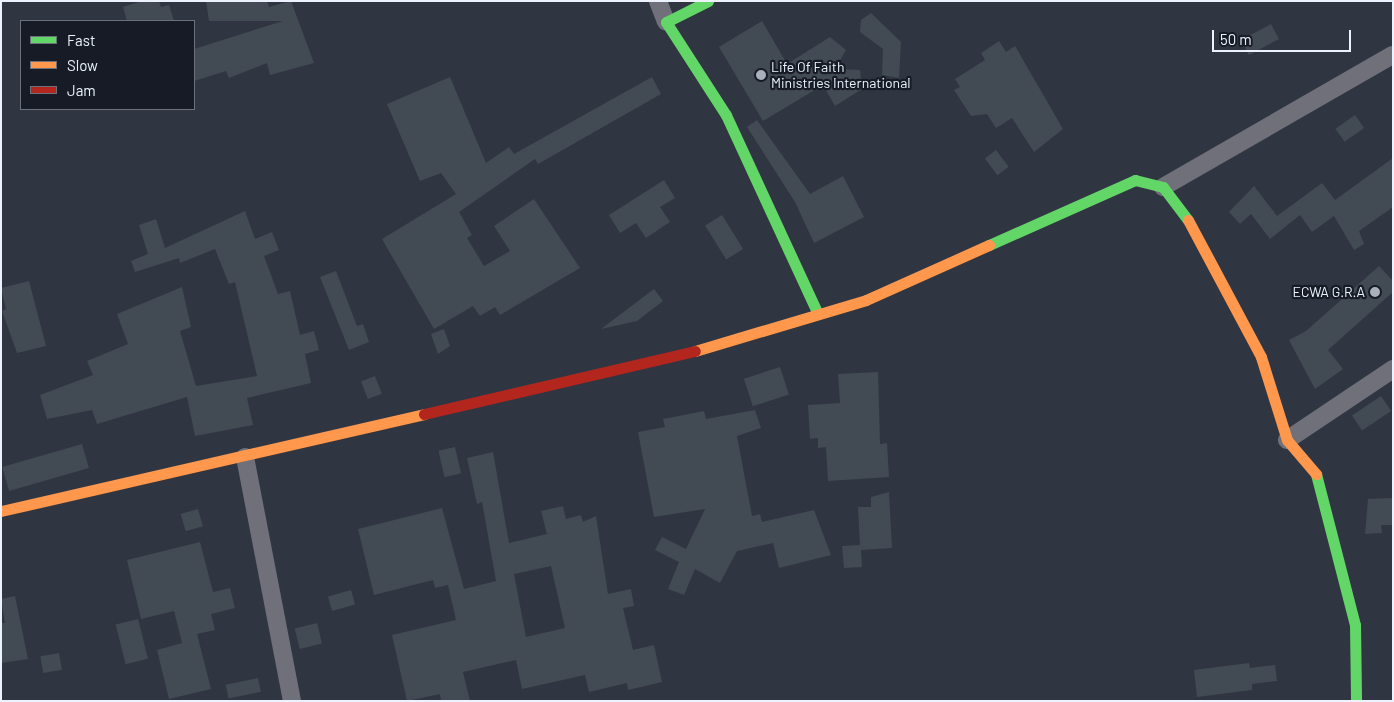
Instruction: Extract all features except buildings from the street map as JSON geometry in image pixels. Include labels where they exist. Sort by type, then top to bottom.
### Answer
[{"type":"street","points":[[658,1],[666,22],[726,115],[818,314]]},
{"type":"street","points":[[666,22],[708,1]]},
{"type":"street","points":[[1163,187],[1393,55]]},
{"type":"street","points":[[1,511],[245,457],[692,352],[866,300],[1097,194],[1135,180],[1163,187],[1182,209],[1261,357],[1287,440],[1320,479],[1355,625],[1356,701]]},
{"type":"street","points":[[1287,440],[1393,369]]},
{"type":"street","points":[[245,457],[292,701]]},
{"type":"traffic: fast","points":[[708,1],[666,22],[726,115],[818,314]]},
{"type":"traffic: fast","points":[[989,245],[1135,180],[1163,187],[1188,220]]},
{"type":"traffic: fast","points":[[1316,474],[1355,625],[1356,701]]},
{"type":"traffic: slow","points":[[1188,220],[1261,357],[1287,440],[1316,474]]},
{"type":"traffic: slow","points":[[695,351],[866,300],[989,245]]},
{"type":"traffic: slow","points":[[1,511],[424,414]]},
{"type":"traffic: jam","points":[[424,414],[695,351]]},
{"type":"place","name":"Life Of Faith Ministries International","points":[[761,75]]},
{"type":"place","name":"ECWA G.R.A","points":[[1375,292]]}]
